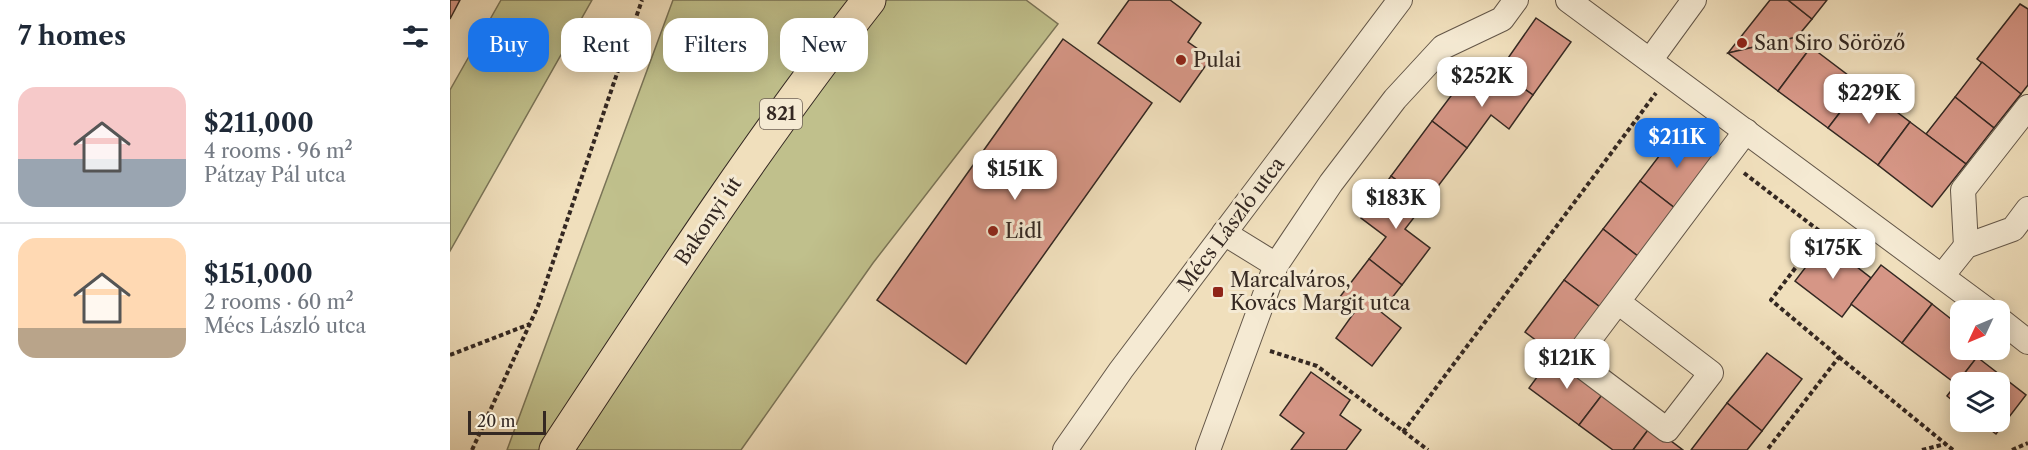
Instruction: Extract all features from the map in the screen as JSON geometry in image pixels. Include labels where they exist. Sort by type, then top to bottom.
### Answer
[{"type":"main road","name":"Bakonyi út","points":[[556,450],[699,233],[793,97],[870,0]]},
{"type":"street","name":"Mécs László utca","points":[[1065,450],[1224,233],[1400,0]]},
{"type":"street","points":[[1208,450],[1276,265],[1331,183],[1395,99],[1443,47],[1502,19],[1516,0]]},
{"type":"street","points":[[1568,0],[1651,59],[1974,300]]},
{"type":"street","points":[[1651,59],[1695,0]]},
{"type":"street","points":[[1966,246],[1963,190],[2028,107]]},
{"type":"street","points":[[1618,302],[1711,373],[1667,430],[1574,360],[1746,131]]},
{"type":"street","points":[[1942,276],[1966,246],[2013,229],[2028,209]]},
{"type":"street","points":[[1224,233],[1276,265]]},
{"type":"street","points":[[2010,328],[2028,342]]},
{"type":"path","points":[[472,450],[530,324],[642,0]]},
{"type":"path","points":[[1403,432],[1670,75]]},
{"type":"path","points":[[1726,159],[1822,233],[1771,300],[1953,450]]},
{"type":"path","points":[[450,355],[530,324]]},
{"type":"path","points":[[1247,343],[1317,366],[1428,450]]},
{"type":"path","points":[[1767,450],[1839,357]]},
{"type":"path","points":[[2012,450],[2028,443]]},
{"type":"path","points":[[1922,450],[1946,444]]},
{"type":"green space","points":[[501,0],[592,0],[582,18],[561,18],[561,55],[450,251],[450,90],[468,58],[468,72],[549,72],[549,18],[491,18]]},
{"type":"green space","points":[[673,0],[1026,0],[1058,24],[873,263],[741,450],[507,450],[646,72],[651,72],[651,60],[663,27],[663,72],[768,72],[768,18],[666,18]]},
{"type":"building","points":[[450,0],[460,0],[450,19]]},
{"type":"building","points":[[1129,0],[1170,0],[1201,23],[1188,42],[1211,58],[1180,102],[1098,43]]},
{"type":"building","points":[[1770,0],[1788,0],[1812,19],[1797,37],[1728,53]]},
{"type":"building","points":[[1788,0],[1827,0],[1812,19]]},
{"type":"building","points":[[2020,4],[2028,9],[2028,85],[2021,94],[1977,59]]},
{"type":"building","points":[[1536,18],[1571,42],[1533,95],[1499,71]]},
{"type":"building","points":[[1797,37],[1811,47],[1778,91],[1728,53]]},
{"type":"building","name":"Lidl","points":[[1063,39],[1152,103],[966,364],[877,300]]},
{"type":"building","points":[[1811,47],[1861,85],[1828,128],[1778,91]]},
{"type":"building","points":[[1982,62],[2021,94],[1994,128],[1955,97]]},
{"type":"building","points":[[1499,71],[1533,95],[1509,129],[1491,115],[1467,148],[1432,121],[1463,80],[1482,94]]},
{"type":"building","points":[[1861,85],[1910,122],[1878,165],[1828,128]]},
{"type":"building","points":[[1955,97],[1994,128],[1966,164],[1926,134]]},
{"type":"building","points":[[1432,121],[1467,148],[1426,202],[1391,176]]},
{"type":"building","points":[[1910,122],[1966,164],[1932,207],[1878,165]]},
{"type":"building","points":[[1679,130],[1715,157],[1676,209],[1640,181]]},
{"type":"building","points":[[1391,176],[1426,202],[1405,229],[1430,248],[1402,285],[1369,259],[1386,237],[1361,218]]},
{"type":"building","points":[[1640,181],[1676,209],[1639,257],[1603,229]]},
{"type":"building","points":[[1603,229],[1639,257],[1600,307],[1564,280]]},
{"type":"building","points":[[1825,242],[1871,278],[1842,317],[1795,281]]},
{"type":"building","points":[[1369,259],[1402,285],[1381,312],[1401,328],[1372,366],[1336,338],[1356,310],[1339,298]]},
{"type":"building","points":[[1881,265],[1932,304],[1902,343],[1851,304]]},
{"type":"building","points":[[1564,280],[1600,307],[1561,359],[1525,332]]},
{"type":"building","points":[[1932,304],[1950,318],[1950,360],[1975,360],[1966,372],[1950,372],[1950,379],[1902,343]]},
{"type":"building","points":[[1767,353],[1802,379],[1762,431],[1727,403]]},
{"type":"building","points":[[1554,354],[1605,391],[1579,425],[1529,388]]},
{"type":"building","points":[[1975,360],[1981,360],[1996,372],[1965,372]]},
{"type":"building","points":[[1311,372],[1350,400],[1340,415],[1361,430],[1346,450],[1291,450],[1304,433],[1280,415]]},
{"type":"building","points":[[2010,383],[2026,395],[2010,416]]},
{"type":"building","points":[[1605,391],[1651,426],[1633,450],[1613,450],[1579,425]]},
{"type":"building","points":[[1727,403],[1762,431],[1747,450],[1691,450]]},
{"type":"building","points":[[1651,426],[1683,450],[1633,450]]},
{"type":"place","name":"San Siro Söröző","points":[[1742,43]]},
{"type":"place","name":"Pulai","points":[[1181,60]]},
{"type":"place","name":"Lidl","points":[[993,231]]},
{"type":"place","name":"Marcalváros, Kovács Margit utca","points":[[1218,292]]}]
